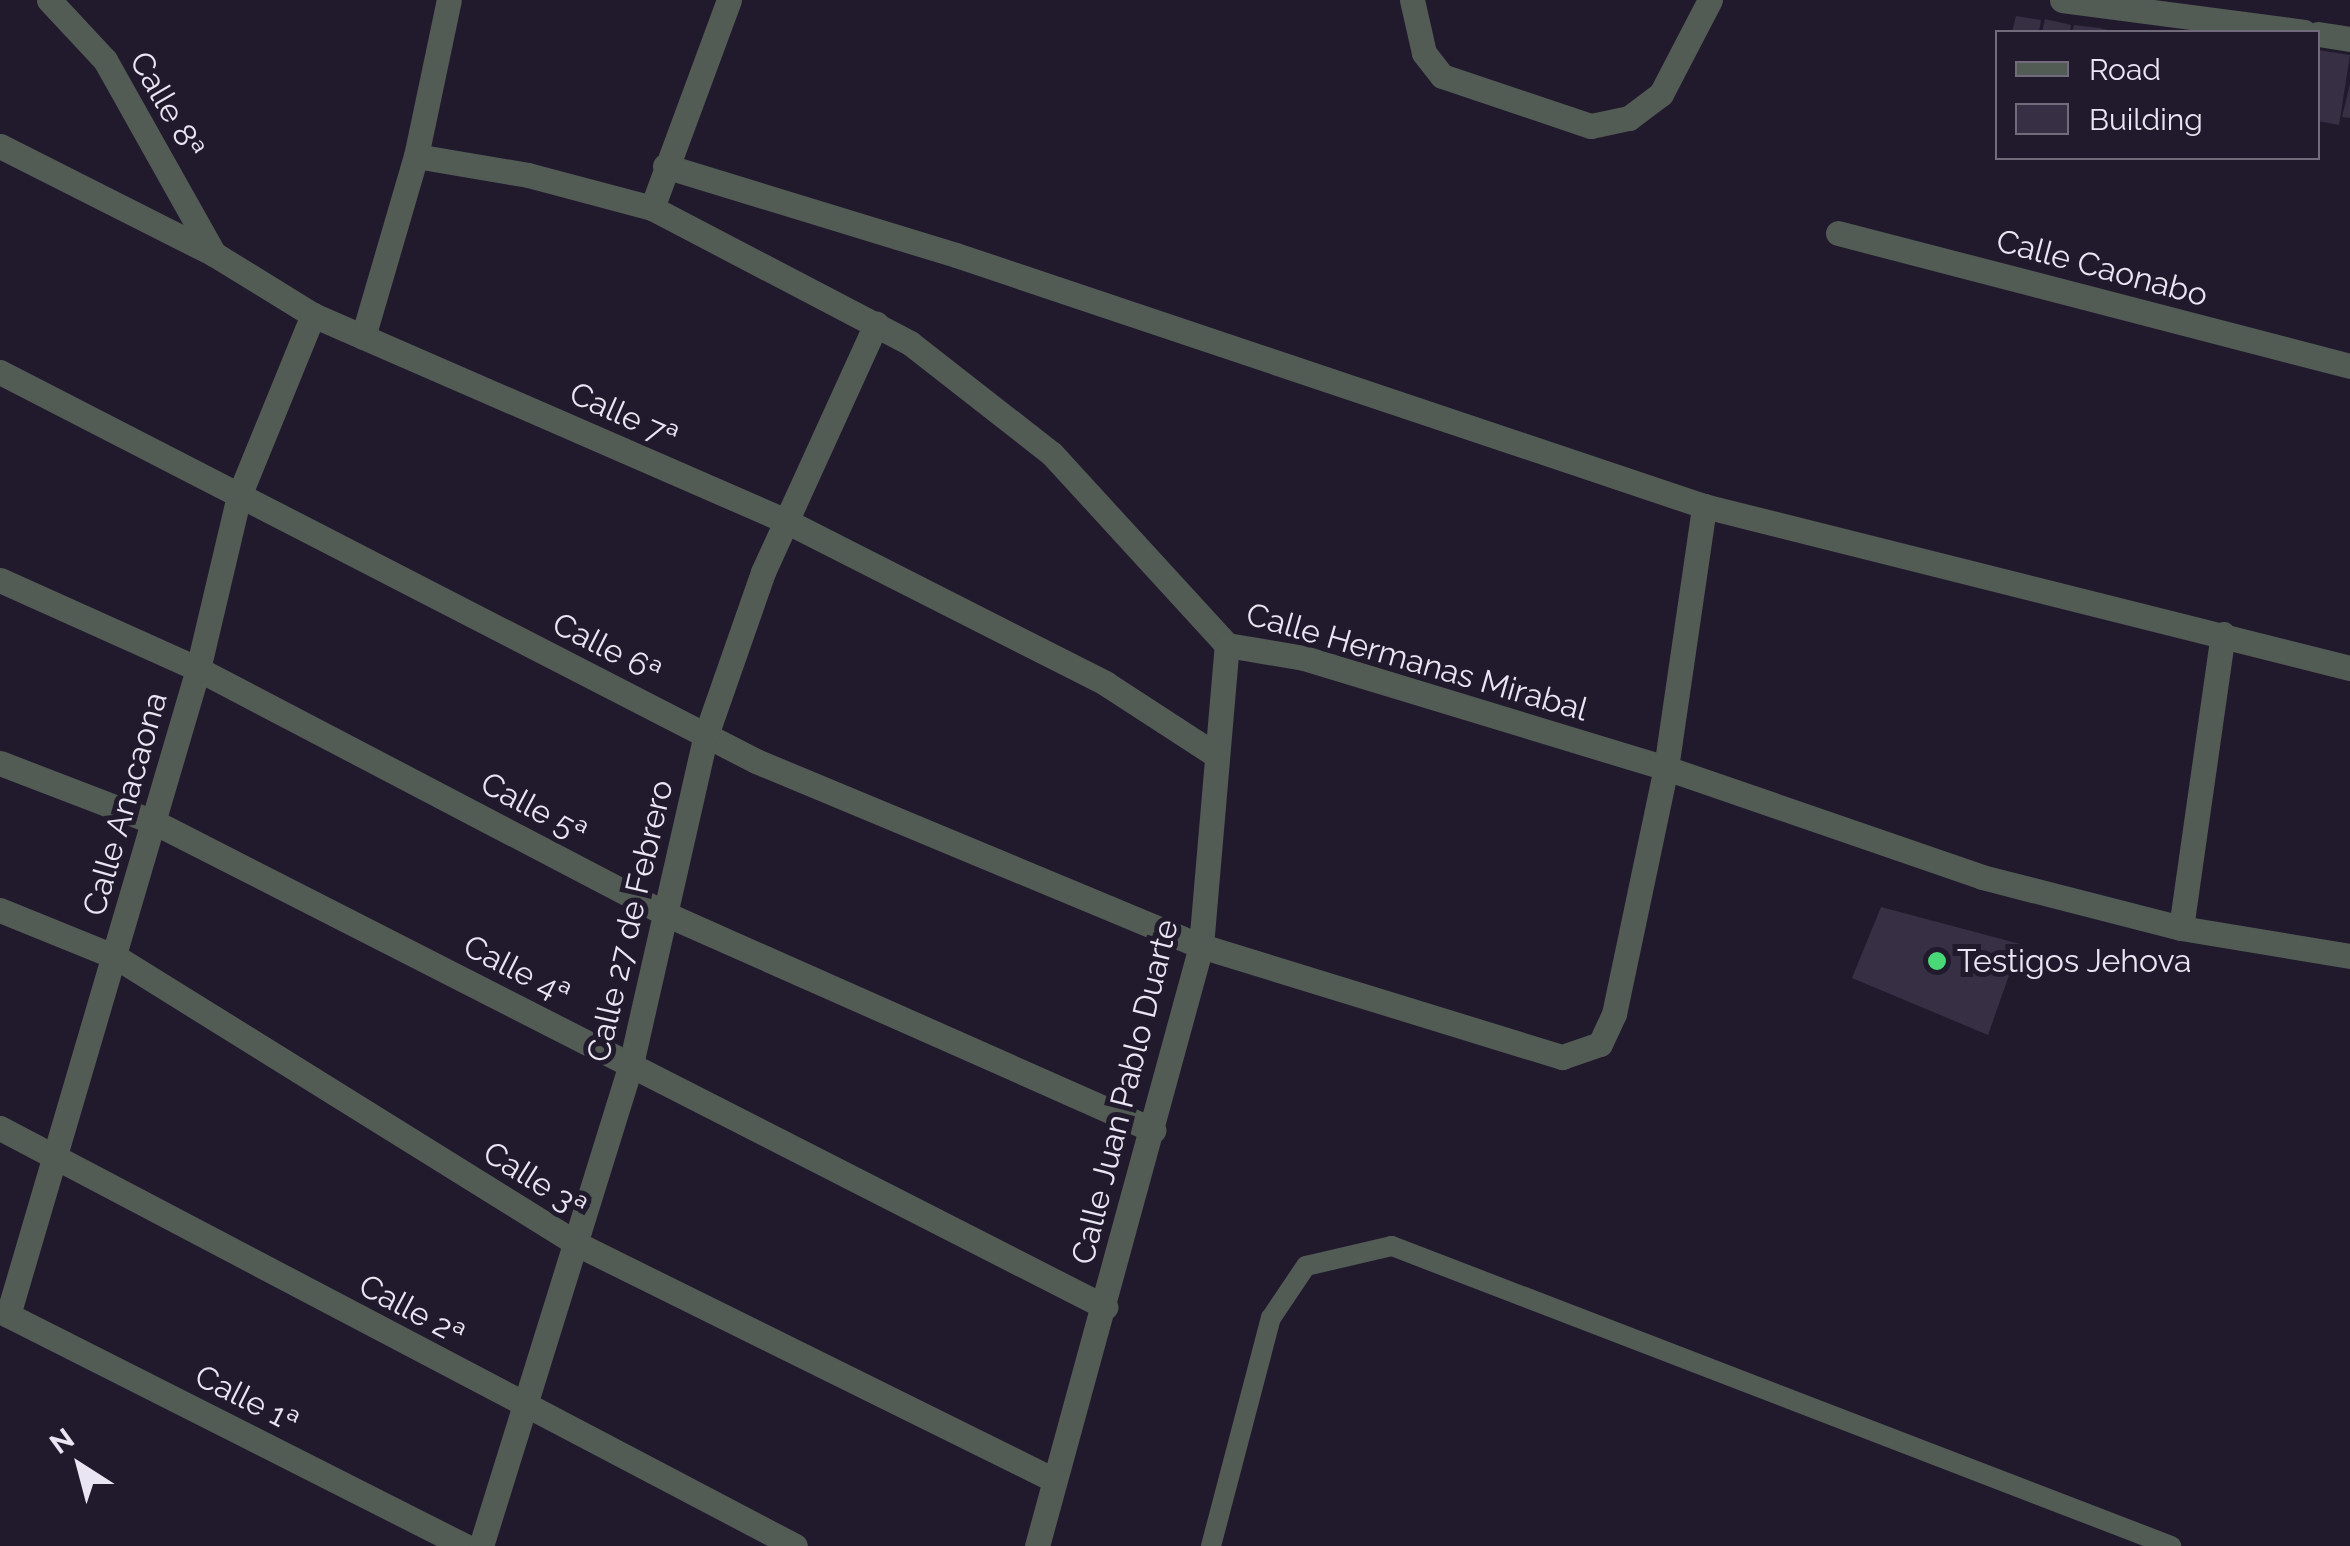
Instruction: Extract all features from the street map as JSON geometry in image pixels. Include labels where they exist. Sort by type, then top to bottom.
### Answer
[{"type":"street","name":"Calle 8ª","points":[[48,0],[105,60],[214,254]]},
{"type":"street","points":[[363,337],[416,156],[449,0]]},
{"type":"street","points":[[652,208],[664,166],[729,0]]},
{"type":"street","points":[[1412,0],[1424,53],[1442,76],[1591,126],[1629,118],[1661,94],[1710,0]]},
{"type":"street","points":[[2062,0],[2289,30]]},
{"type":"street","points":[[2320,34],[2350,39]]},
{"type":"street","name":"Calle 7ª","points":[[0,146],[214,254],[313,315],[786,521],[1105,682],[1216,755]]},
{"type":"street","name":"Calle Hermanas Mirabal","points":[[416,156],[528,175],[652,208],[876,324],[1052,454],[1227,645],[1304,658],[1666,768],[1982,877],[2181,928],[2350,956]]},
{"type":"street","points":[[664,166],[956,255],[1704,506],[2350,668]]},
{"type":"street","name":"Calle Caonabo","points":[[1838,233],[2350,366]]},
{"type":"street","name":"Calle Anacaona","points":[[4,1313],[116,957],[198,669],[240,496],[313,315]]},
{"type":"street","name":"Calle 27 de Febrero","points":[[480,1546],[580,1245],[631,1064],[706,736],[786,521],[876,324]]},
{"type":"street","name":"Calle 6ª","points":[[0,372],[706,736],[1202,946],[1562,1057],[1600,1044],[1614,1014],[1666,768]]},
{"type":"street","points":[[1666,768],[1704,506]]},
{"type":"street","name":"Calle 5ª","points":[[0,580],[198,669],[668,914],[1153,1130]]},
{"type":"street","points":[[2181,928],[2222,634]]},
{"type":"street","name":"Calle Juan Pablo Duarte","points":[[1037,1546],[1052,1478],[1104,1307],[1202,946],[1227,645]]},
{"type":"street","name":"Calle 4ª","points":[[0,763],[154,822],[1104,1307]]},
{"type":"street","name":"Calle 3ª","points":[[0,910],[116,957],[580,1245],[1052,1478]]},
{"type":"street","name":"Calle 2ª","points":[[0,1128],[57,1154],[527,1408],[795,1546]]},
{"type":"street","name":"Calle 1ª","points":[[4,1313],[465,1546]]},
{"type":"lane","points":[[1211,1546],[1271,1318],[1306,1266],[1392,1246],[2172,1546]]},
{"type":"building","points":[[2016,16],[2041,20],[2039,30],[2012,30]]},
{"type":"building","points":[[2045,19],[2071,25],[2070,30],[2042,30]]},
{"type":"building","points":[[2074,25],[2108,30],[2073,30]]},
{"type":"building","points":[[2320,50],[2350,55],[2339,125],[2320,121]]},
{"type":"building","points":[[2350,84],[2350,118],[2342,117]]},
{"type":"building","name":"Testigos Jehova","points":[[1881,907],[2020,944],[1988,1035],[1852,978]]},
{"type":"place","name":"Testigos Jehova","points":[[1937,961]]}]
